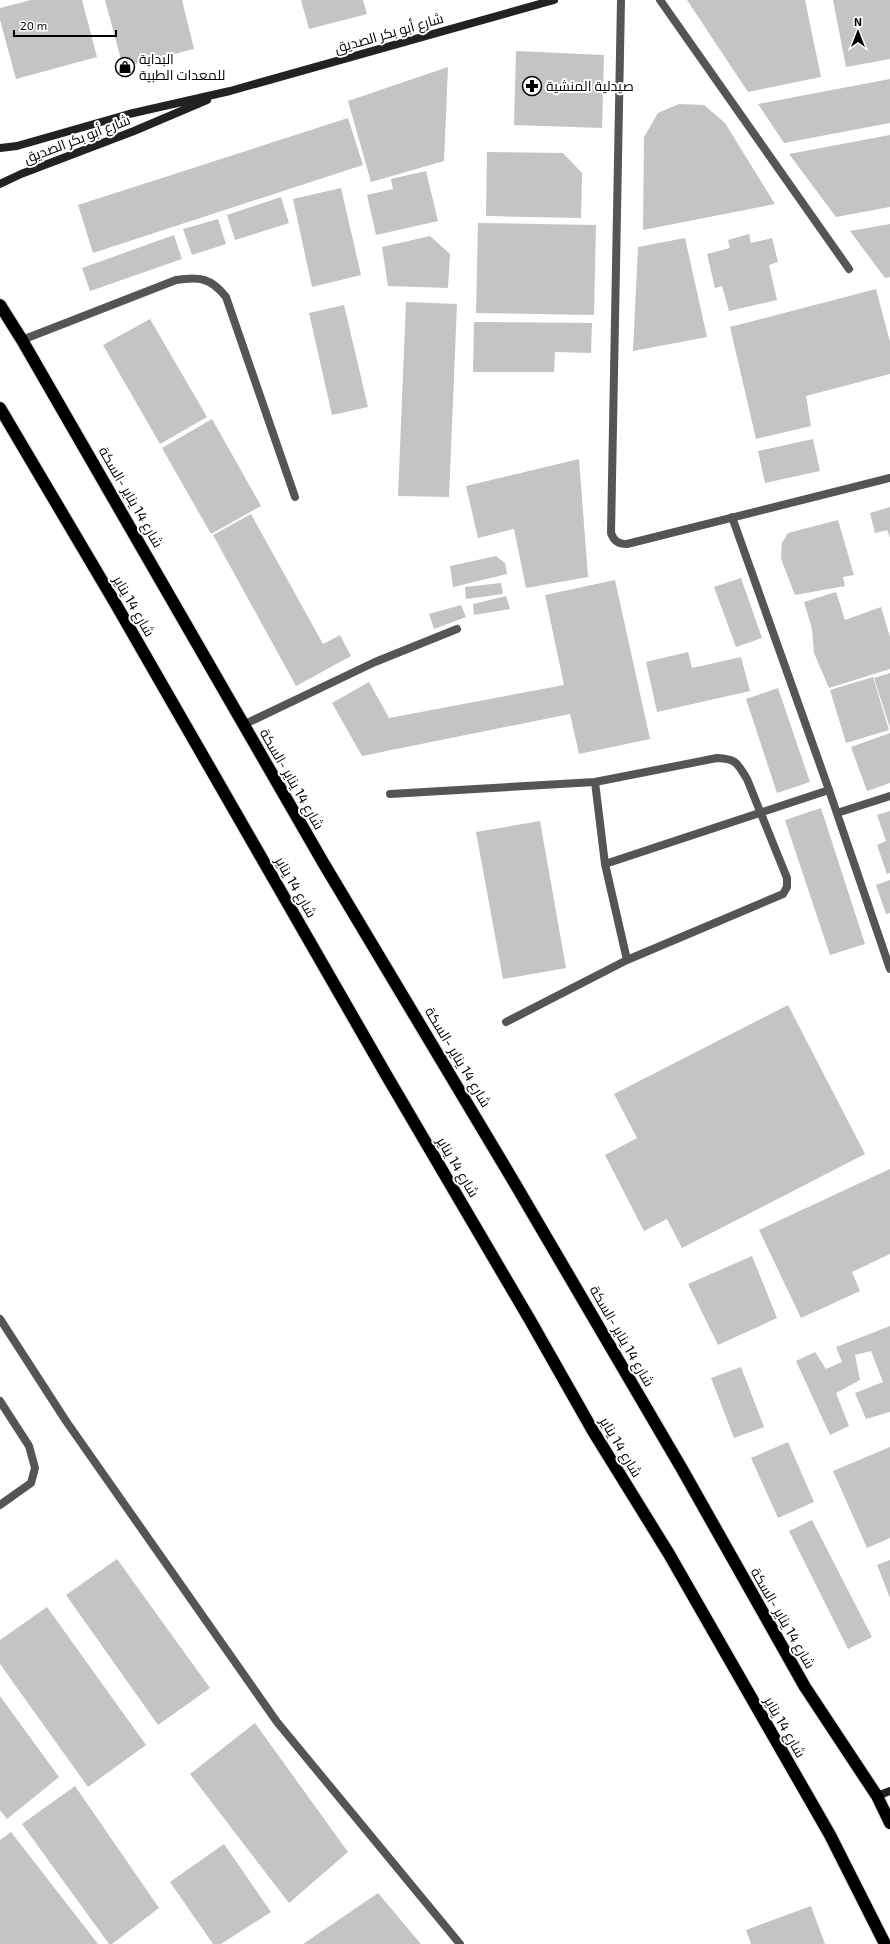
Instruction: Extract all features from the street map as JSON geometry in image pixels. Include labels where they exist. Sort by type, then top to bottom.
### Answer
[{"type":"highway","name":"شارع 14 يناير -السكة","points":[[0,305],[151,561],[243,725],[324,864],[514,1182],[682,1469],[805,1687],[877,1796],[890,1823]]},
{"type":"highway","name":"شارع 14 يناير","points":[[0,408],[114,601],[593,1431],[677,1568],[830,1835],[885,1944]]},
{"type":"street","name":"شارع أبو بكر الصديق","points":[[0,148],[36,141],[143,111],[230,91],[554,0]]},
{"type":"street","points":[[621,0],[611,533],[616,542],[627,544],[890,478]]},
{"type":"street","points":[[660,0],[849,269]]},
{"type":"street","name":"شارع أبو بكر الصديق","points":[[0,184],[21,174],[134,131],[230,91]]},
{"type":"street","points":[[22,340],[176,280],[198,278],[208,280],[218,287],[226,297],[295,497]]},
{"type":"street","points":[[732,518],[829,790],[890,969]]},
{"type":"street","points":[[243,725],[375,662],[457,630]]},
{"type":"street","points":[[390,794],[595,782],[717,758],[731,758],[739,766],[747,779],[787,878],[787,887],[783,894],[626,960],[506,1022]]},
{"type":"street","points":[[595,782],[605,864],[626,960]]},
{"type":"street","points":[[605,864],[829,790]]},
{"type":"street","points":[[837,813],[890,796]]},
{"type":"street","points":[[0,1319],[66,1421],[277,1722],[460,1944]]},
{"type":"street","points":[[0,1401],[29,1446],[35,1468],[31,1483],[0,1505]]},
{"type":"street","points":[[877,1796],[890,1791]]},
{"type":"building","points":[[31,0],[82,0],[97,57],[16,79],[0,20],[0,8]]},
{"type":"building","points":[[105,0],[182,0],[194,49],[123,67]]},
{"type":"building","points":[[301,0],[363,0],[367,14],[309,29]]},
{"type":"building","points":[[687,0],[805,0],[821,77],[748,92]]},
{"type":"building","points":[[833,0],[890,0],[890,59],[846,67]]},
{"type":"building","points":[[516,51],[604,55],[602,128],[514,125]]},
{"type":"building","points":[[448,67],[444,161],[371,182],[348,101]]},
{"type":"building","points":[[890,79],[890,123],[784,143],[758,104]]},
{"type":"building","points":[[679,104],[704,105],[725,123],[775,204],[643,230],[644,137],[658,113]]},
{"type":"building","points":[[348,118],[363,165],[93,253],[78,205]]},
{"type":"building","points":[[890,135],[890,207],[836,217],[789,154]]},
{"type":"building","points":[[487,152],[563,153],[582,173],[581,218],[486,216]]},
{"type":"building","points":[[426,171],[438,221],[376,235],[367,195],[393,189],[391,179]]},
{"type":"building","points":[[341,188],[361,275],[312,287],[293,199]]},
{"type":"building","points":[[281,197],[289,223],[235,240],[227,215]]},
{"type":"building","points":[[218,219],[226,244],[192,255],[183,229]]},
{"type":"building","points":[[478,223],[596,225],[594,315],[476,313]]},
{"type":"building","points":[[890,224],[890,277],[885,278],[850,231]]},
{"type":"building","points":[[749,234],[751,243],[772,238],[778,262],[769,265],[777,300],[729,311],[722,286],[715,288],[707,254],[730,248],[728,240]]},
{"type":"building","points":[[174,235],[182,259],[90,291],[82,268]]},
{"type":"building","points":[[430,236],[450,254],[448,288],[388,286],[382,247]]},
{"type":"building","points":[[685,238],[707,337],[633,351],[638,247]]},
{"type":"building","points":[[876,289],[890,342],[890,374],[806,396],[811,426],[756,439],[730,327]]},
{"type":"building","points":[[406,302],[457,304],[449,497],[398,496]]},
{"type":"building","points":[[344,305],[368,407],[332,415],[309,313]]},
{"type":"building","points":[[150,319],[207,417],[160,444],[103,345]]},
{"type":"building","points":[[474,322],[592,323],[591,353],[555,352],[554,372],[473,372]]},
{"type":"building","points":[[212,419],[261,506],[211,534],[162,448]]},
{"type":"building","points":[[813,439],[820,471],[765,483],[758,451]]},
{"type":"building","points":[[579,459],[588,577],[526,588],[514,529],[478,538],[466,486]]},
{"type":"building","points":[[890,507],[890,538],[887,530],[875,533],[870,513]]},
{"type":"building","points":[[251,514],[323,644],[340,635],[351,656],[296,686],[213,535]]},
{"type":"building","points":[[838,520],[854,575],[843,577],[845,586],[795,595],[781,559],[782,543],[788,533]]},
{"type":"building","points":[[496,556],[505,563],[507,574],[453,587],[450,566]]},
{"type":"building","points":[[741,578],[762,638],[736,647],[714,587]]},
{"type":"building","points":[[615,580],[650,739],[579,754],[570,714],[362,756],[332,703],[369,682],[389,718],[564,685],[545,595]]},
{"type":"building","points":[[501,583],[503,594],[466,599],[465,587]]},
{"type":"building","points":[[836,592],[845,620],[881,607],[890,637],[890,669],[829,688],[814,653],[812,629],[804,602]]},
{"type":"building","points":[[506,596],[510,609],[474,615],[473,604]]},
{"type":"building","points":[[461,605],[466,617],[434,629],[429,614]]},
{"type":"building","points":[[688,652],[692,668],[741,657],[750,691],[657,712],[646,662]]},
{"type":"building","points":[[890,673],[890,728],[874,678]]},
{"type":"building","points":[[873,677],[889,730],[846,743],[830,690]]},
{"type":"building","points":[[778,688],[810,782],[777,793],[746,699]]},
{"type":"building","points":[[890,733],[890,783],[867,791],[851,747]]},
{"type":"building","points":[[821,808],[865,944],[830,955],[785,820]]},
{"type":"building","points":[[890,811],[890,873],[887,874],[877,845],[886,841],[877,815]]},
{"type":"building","points":[[540,821],[566,968],[503,979],[476,832]]},
{"type":"building","points":[[890,880],[890,913],[886,914],[876,885]]},
{"type":"building","points":[[788,1005],[865,1154],[682,1248],[667,1219],[644,1231],[605,1155],[637,1138],[614,1094]]},
{"type":"building","points":[[890,1169],[890,1254],[852,1272],[860,1291],[801,1318],[759,1230]]},
{"type":"building","points":[[752,1256],[777,1318],[718,1345],[688,1284]]},
{"type":"building","points":[[890,1326],[890,1412],[866,1419],[855,1393],[883,1382],[871,1351],[855,1355],[860,1380],[836,1393],[849,1426],[830,1435],[796,1361],[815,1352],[826,1369],[842,1362],[836,1347]]},
{"type":"building","points":[[741,1367],[764,1427],[734,1438],[711,1378]]},
{"type":"building","points":[[788,1442],[814,1502],[778,1518],[751,1458]]},
{"type":"building","points":[[890,1447],[890,1538],[867,1548],[833,1471]]},
{"type":"building","points":[[812,1520],[872,1637],[848,1649],[789,1531]]},
{"type":"building","points":[[117,1559],[210,1688],[158,1725],[66,1595]]},
{"type":"building","points":[[890,1560],[890,1598],[877,1565]]},
{"type":"building","points":[[47,1607],[146,1745],[88,1787],[0,1664],[0,1640]]},
{"type":"building","points":[[0,1696],[59,1777],[7,1819],[0,1810]]},
{"type":"building","points":[[255,1723],[348,1852],[289,1903],[190,1774]]},
{"type":"building","points":[[75,1786],[159,1908],[112,1944],[109,1944],[22,1824]]},
{"type":"building","points":[[11,1832],[98,1944],[0,1944],[0,1840]]},
{"type":"building","points":[[224,1844],[271,1912],[221,1944],[213,1944],[170,1882]]},
{"type":"building","points":[[378,1893],[421,1944],[303,1944]]},
{"type":"building","points":[[811,1906],[825,1944],[751,1944],[746,1930]]},
{"type":"place","name":"البداية للمعدات الطبية","points":[[125,67]]},
{"type":"place","name":"صيدلية المنشية","points":[[532,86]]}]
